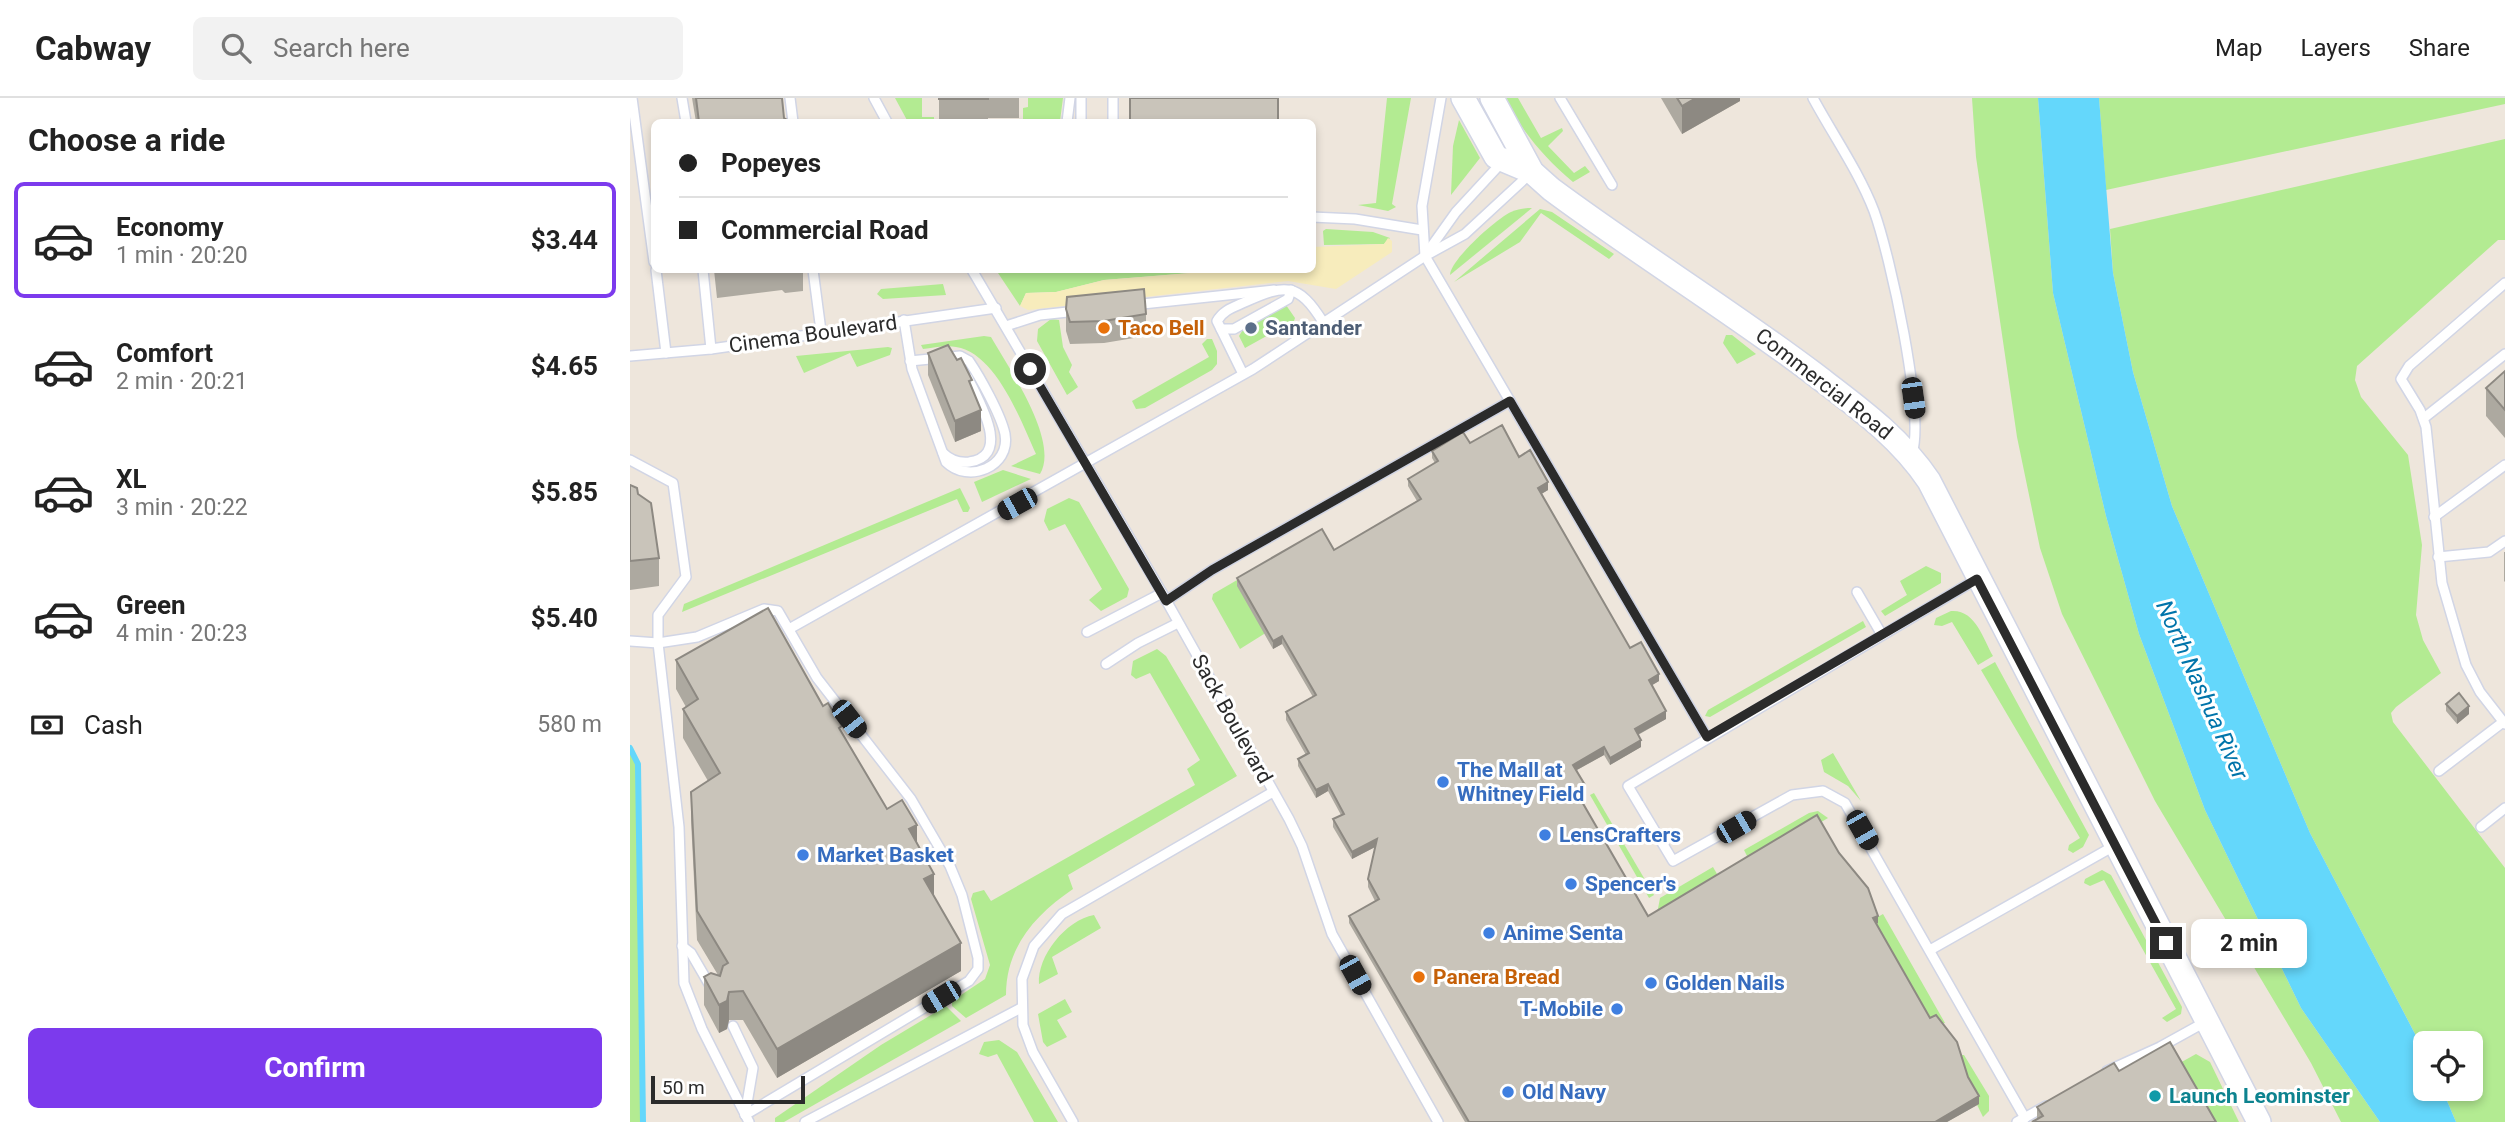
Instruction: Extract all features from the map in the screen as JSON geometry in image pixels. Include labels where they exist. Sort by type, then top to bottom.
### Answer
[{"type":"street","name":"Commercial Road","points":[[1463,98],[1487,144],[1511,153],[1558,194],[1787,354],[1889,432],[1911,456],[1929,481],[1977,579],[2259,1122]]},
{"type":"street","name":"Commercial Road","points":[[1492,98],[1511,153]]},
{"type":"lane","points":[[632,98],[635,154],[651,245]]},
{"type":"lane","points":[[682,98],[686,119]]},
{"type":"lane","points":[[790,98],[793,119]]},
{"type":"lane","points":[[874,98],[885,119]]},
{"type":"lane","points":[[1067,119],[1070,98]]},
{"type":"lane","points":[[1081,98],[1081,119]]},
{"type":"lane","points":[[1113,98],[1113,119]]},
{"type":"lane","points":[[1441,98],[1425,182],[1422,230],[1425,256],[1707,737]]},
{"type":"lane","points":[[1560,98],[1612,185]]},
{"type":"lane","points":[[1813,98],[1865,191],[1881,233],[1914,407],[1916,438],[1911,456]]},
{"type":"lane","points":[[1425,256],[1456,212],[1511,153]]},
{"type":"lane","points":[[789,629],[1243,374],[1425,256],[1465,234],[1532,172]]},
{"type":"lane","points":[[1316,217],[1355,219],[1422,230]]},
{"type":"lane","points":[[656,273],[666,353]]},
{"type":"lane","points":[[703,273],[711,349]]},
{"type":"lane","points":[[813,273],[821,331]]},
{"type":"lane","name":"Sack Boulevard","points":[[974,273],[1164,597],[1273,792],[1054,921],[1040,937],[1028,957],[1022,979],[1021,1008],[1032,1052],[1073,1122]]},
{"type":"lane","points":[[2439,771],[2504,723],[2480,692],[2466,665],[2442,583],[2424,418],[2403,385],[2403,372],[2505,283]]},
{"type":"lane","points":[[1243,374],[1217,321],[1222,313],[1274,290]]},
{"type":"lane","points":[[1128,305],[1291,290],[1306,297],[1323,322]]},
{"type":"lane","points":[[1222,329],[1234,329],[1277,305],[1291,296],[1291,290]]},
{"type":"lane","name":"Cinema Boulevard","points":[[630,356],[711,349],[821,331],[996,309]]},
{"type":"lane","points":[[1006,326],[1040,315],[1088,310]]},
{"type":"lane","points":[[904,320],[910,361],[946,462],[958,472],[980,471],[998,461],[1005,441],[1001,424],[972,366],[960,356],[910,361]]},
{"type":"lane","points":[[2424,418],[2505,354]]},
{"type":"lane","points":[[939,445],[950,459],[967,462],[985,454],[992,443],[988,424],[962,365],[950,356]]},
{"type":"lane","points":[[1087,632],[1164,597],[1510,401]]},
{"type":"lane","points":[[630,460],[670,479],[676,502],[686,577],[659,615],[658,643],[679,827],[684,983],[691,1003],[747,1118]]},
{"type":"lane","points":[[2434,517],[2505,465]]},
{"type":"lane","points":[[2438,557],[2489,552],[2505,541]]},
{"type":"lane","points":[[1977,579],[1628,786],[1668,857],[1678,860],[1792,795],[1809,791],[1831,793],[1845,803],[1930,950],[2021,1120],[2052,1102]]},
{"type":"lane","points":[[1857,592],[1882,635]]},
{"type":"lane","points":[[630,641],[658,643],[697,638],[764,609],[778,611],[817,678],[911,799],[950,866],[962,895],[979,964],[969,981],[747,1118]]},
{"type":"lane","points":[[1106,664],[1131,647],[1178,624]]},
{"type":"lane","points":[[1273,792],[1302,846],[1332,934],[1438,1122]]},
{"type":"lane","points":[[2481,827],[2505,808]]},
{"type":"lane","points":[[1930,950],[2116,845]]},
{"type":"lane","points":[[682,946],[691,953],[717,998]]},
{"type":"lane","points":[[805,1122],[1021,1008]]},
{"type":"lane","points":[[2095,1078],[2164,1046],[2207,1021]]},
{"type":"lane","points":[[733,1026],[753,1068],[747,1118]]},
{"type":"green space","points":[[895,98],[922,98],[922,117],[934,117],[934,119],[906,119]]},
{"type":"green space","points":[[1028,98],[1063,98],[1060,119],[1023,119],[1023,108],[1028,107]]},
{"type":"green space","points":[[1387,98],[1411,98],[1392,204],[1396,207],[1388,211],[1358,205],[1376,203]]},
{"type":"green space","points":[[1504,98],[1518,98],[1541,138],[1562,128],[1563,131],[1548,146],[1574,173],[1585,166],[1590,172],[1573,182],[1534,143]]},
{"type":"green space","points":[[1972,98],[2038,98],[2053,293],[2106,516],[2139,634],[2205,810],[2301,1008],[2380,1122],[2341,1122],[2311,1063],[2155,801],[2062,614],[2040,548],[2017,437],[1976,157]]},
{"type":"green space","points":[[2099,98],[2505,98],[2505,104],[2106,190]]},
{"type":"green space","points":[[1459,120],[1480,158],[1451,195],[1453,146]]},
{"type":"green space","points":[[2505,139],[2505,240],[2498,240],[2357,366],[2355,380],[2361,397],[2408,455],[2422,545],[2416,615],[2423,640],[2441,673],[2396,707],[2391,713],[2393,722],[2505,868],[2505,1122],[2456,1122],[2447,1101],[2483,1101],[2483,1031],[2414,1031],[2310,833],[2172,506],[2133,372],[2113,273],[2110,229]]},
{"type":"green space","points":[[1532,208],[1450,275],[1465,250],[1495,223],[1511,212]]},
{"type":"green space","points":[[1540,209],[1552,212],[1614,254],[1609,259],[1541,213],[1520,242],[1454,282]]},
{"type":"green space","points":[[1323,231],[1373,232],[1390,238],[1384,244],[1324,245]]},
{"type":"green space","points":[[998,273],[1192,273],[1104,280],[1056,292],[1026,293],[1020,306]]},
{"type":"green space","points":[[943,284],[946,295],[883,299],[877,294],[881,289]]},
{"type":"green space","points":[[1286,305],[1295,318],[1294,321],[1245,348],[1239,336],[1244,328],[1249,335],[1258,329],[1254,322]]},
{"type":"green space","points":[[1051,319],[1059,320],[1063,347],[1072,365],[1069,372],[1078,387],[1067,395],[1037,341],[1038,329]]},
{"type":"green space","points":[[1726,335],[1732,335],[1756,354],[1737,364],[1723,343]]},
{"type":"green space","points":[[991,337],[1038,424],[1044,460],[1040,474],[1011,466],[1036,454],[1015,407],[995,375],[970,352],[944,346],[923,349],[921,345]]},
{"type":"green space","points":[[1207,339],[1212,339],[1217,351],[1217,364],[1212,370],[1145,408],[1136,409],[1132,401],[1209,357],[1202,344]]},
{"type":"green space","points":[[892,348],[890,355],[857,367],[850,353],[804,373],[796,356]]},
{"type":"green space","points":[[1003,470],[1031,479],[982,502],[974,482]]},
{"type":"green space","points":[[960,488],[970,508],[968,512],[963,512],[957,499],[682,612],[684,604]]},
{"type":"green space","points":[[1069,498],[1079,502],[1129,589],[1127,597],[1101,611],[1089,600],[1102,589],[1065,524],[1049,531],[1044,521],[1047,509]]},
{"type":"green space","points":[[1320,532],[1264,634],[1240,649],[1212,599],[1213,594]]},
{"type":"green space","points":[[1926,566],[1941,573],[1941,583],[1885,616],[1881,611],[1907,595],[1900,581]]},
{"type":"green space","points":[[1951,611],[1966,615],[1972,620],[1993,656],[1978,665],[1952,622],[1942,626],[1934,625],[1936,618]]},
{"type":"green space","points":[[1863,621],[1866,627],[1710,717],[1705,716],[1708,710]]},
{"type":"green space","points":[[1157,649],[1166,656],[1237,776],[1068,875],[1073,889],[1035,921],[1017,947],[1007,978],[1006,995],[966,1018],[952,1006],[952,1001],[985,979],[990,965],[971,899],[973,893],[984,890],[991,901],[1195,785],[1187,769],[1200,760],[1150,673],[1136,679],[1131,675],[1133,661]]},
{"type":"green space","points":[[1995,662],[2089,835],[2083,847],[2073,853],[2068,850],[2069,845],[2080,838],[1981,670]]},
{"type":"green space","points":[[630,748],[638,764],[643,1122],[630,1122]]},
{"type":"green space","points":[[1833,753],[1861,801],[1848,786],[1824,772],[1821,760]]},
{"type":"green space","points":[[1594,793],[1654,895],[1649,898],[1590,795]]},
{"type":"green space","points":[[1818,811],[1828,818],[1751,864],[1744,850],[1809,813]]},
{"type":"green space","points":[[1713,867],[1721,881],[1656,919],[1660,898]]},
{"type":"green space","points":[[2102,870],[2111,875],[2182,1007],[2181,1014],[2167,1022],[2162,1018],[2176,1009],[2104,880],[2090,886],[2084,883],[2085,879]]},
{"type":"green space","points":[[1883,914],[1945,1023],[1930,1026],[1873,926],[1878,923],[1876,918]]},
{"type":"green space","points":[[1094,915],[1101,928],[1052,957],[1058,974],[1039,984],[1043,962],[1055,941],[1073,924]]},
{"type":"green space","points":[[1065,999],[1072,1012],[1057,1020],[1067,1037],[1047,1047],[1043,1042],[1038,1014]]},
{"type":"green space","points":[[946,1006],[961,1021],[784,1122],[775,1122],[775,1118],[881,1045]]},
{"type":"green space","points":[[999,1040],[1017,1052],[1058,1122],[1034,1122],[997,1054],[988,1057],[979,1054],[984,1042]]},
{"type":"green space","points":[[2196,1054],[2210,1062],[2239,1122],[2200,1122],[2169,1069]]},
{"type":"green space","points":[[1960,1055],[1964,1055],[1989,1096],[1989,1111],[1983,1117],[1964,1078]]},
{"type":"sand","points":[[1388,238],[1392,241],[1392,252],[1336,289],[1288,281],[1028,310],[1020,306],[1026,293],[1056,292],[1104,280],[1190,273],[1316,273],[1316,247],[1384,244]]},
{"type":"water","name":"North Nashua River","points":[[2038,98],[2099,98],[2113,273],[2133,372],[2172,506],[2310,833],[2414,1031],[2413,1101],[2447,1101],[2456,1122],[2380,1122],[2301,1008],[2205,810],[2139,634],[2106,516],[2053,293]]},
{"type":"building","points":[[696,98],[782,98],[786,119],[699,119]]},
{"type":"building","points":[[988,98],[988,99],[939,99]]},
{"type":"building","points":[[1130,98],[1278,98],[1278,119],[1130,119]]},
{"type":"building","points":[[1677,98],[1696,98],[1682,106]]},
{"type":"building","points":[[1144,289],[1146,314],[1104,321],[1070,322],[1066,309],[1067,297]]},
{"type":"building","points":[[948,345],[957,360],[961,358],[972,380],[969,381],[981,410],[955,421],[928,353]]},
{"type":"building","points":[[2505,371],[2505,410],[2486,388]]},
{"type":"building","name":"The Mall at Whitney Field","points":[[1502,425],[1519,457],[1530,450],[1548,482],[1538,488],[1630,648],[1641,642],[1659,674],[1649,680],[1666,711],[1635,729],[1641,740],[1610,758],[1604,747],[1573,765],[1585,785],[1581,800],[1648,916],[1817,815],[1839,853],[1868,888],[1878,916],[1873,918],[1930,1018],[1936,1015],[1957,1042],[1968,1077],[1979,1096],[1935,1122],[1469,1122],[1349,916],[1379,899],[1368,879],[1377,839],[1352,852],[1333,819],[1344,814],[1328,784],[1316,790],[1298,759],[1309,753],[1286,712],[1316,695],[1282,636],[1273,641],[1237,578],[1322,529],[1334,550],[1421,499],[1408,479],[1438,461],[1432,451],[1463,432],[1470,443]]},
{"type":"building","points":[[630,485],[637,488],[638,494],[651,503],[659,558],[630,561]]},
{"type":"building","name":"Market Basket","points":[[768,608],[823,706],[828,703],[842,726],[839,728],[887,809],[902,800],[917,825],[909,829],[934,874],[924,879],[961,943],[777,1049],[743,991],[729,992],[727,1001],[719,1005],[704,977],[711,973],[720,976],[723,966],[728,963],[697,911],[691,792],[720,773],[683,709],[698,699],[676,660]]},
{"type":"building","points":[[2459,693],[2469,706],[2457,716],[2446,704]]},
{"type":"building","points":[[2170,1042],[2216,1122],[2032,1122],[2043,1116],[2037,1107],[2114,1063],[2119,1071]]},
{"type":"waterway","points":[[630,748],[638,764],[643,1122]]},
{"type":"place","name":"Taco Bell","points":[[1104,328]]},
{"type":"place","name":"Santander","points":[[1251,328]]},
{"type":"place","name":"The Mall at Whitney Field","points":[[1443,782]]},
{"type":"place","name":"LensCrafters","points":[[1545,835]]},
{"type":"place","name":"Market Basket","points":[[803,855]]},
{"type":"place","name":"Spencer's","points":[[1571,884]]},
{"type":"place","name":"Anime Senta","points":[[1489,933]]},
{"type":"place","name":"Panera Bread","points":[[1419,977]]},
{"type":"place","name":"Golden Nails","points":[[1651,983]]},
{"type":"place","name":"T-Mobile","points":[[1617,1009]]},
{"type":"place","name":"Old Navy","points":[[1508,1092]]},
{"type":"place","name":"Launch Leominster","points":[[2155,1096]]},
{"type":"route","points":[[1030,369],[1166,601],[1212,570],[1510,401],[1707,737],[1977,579],[2166,943]]}]
